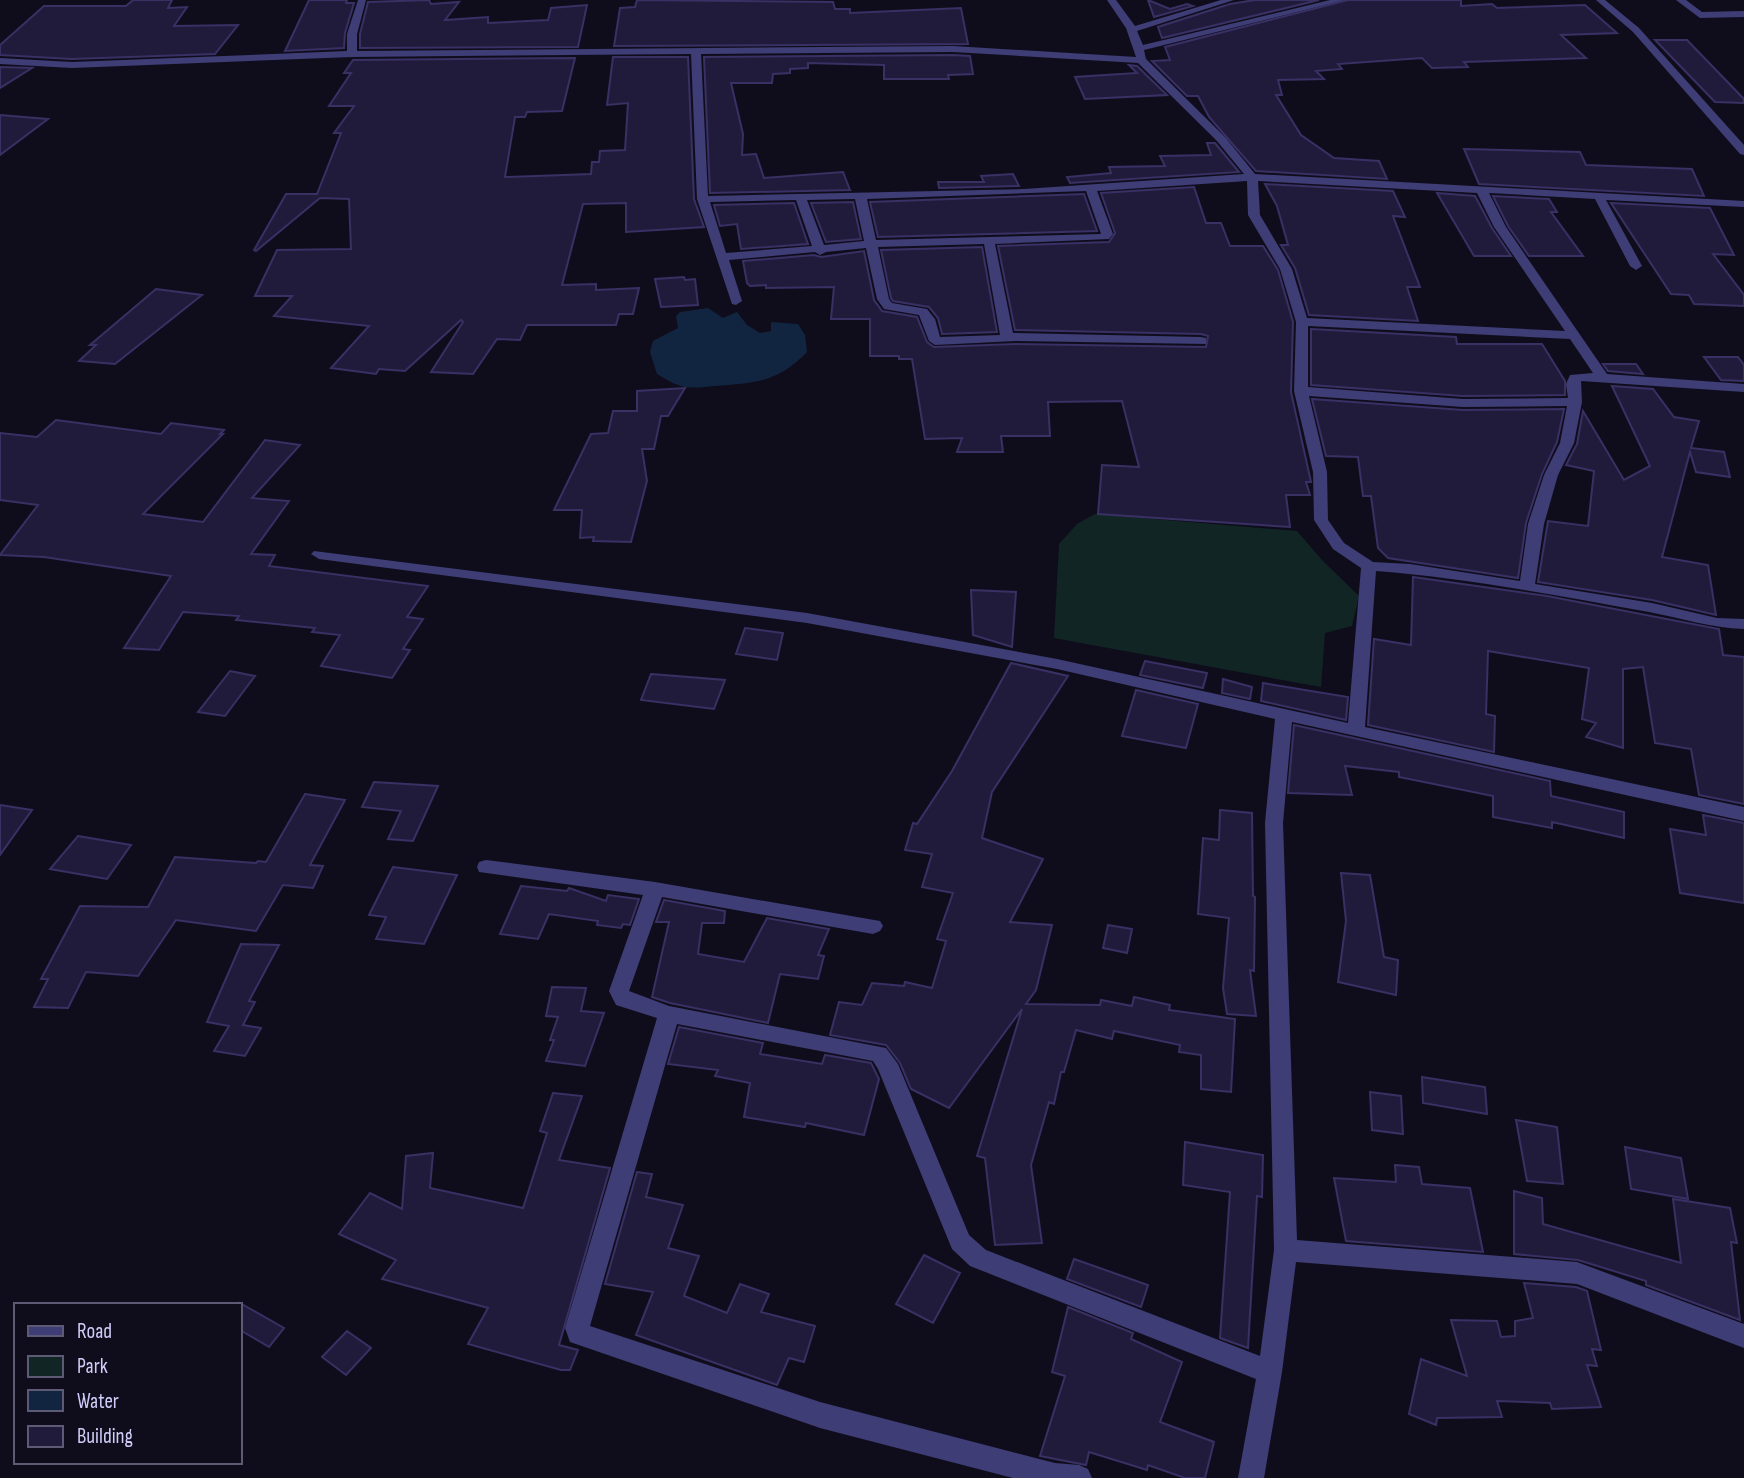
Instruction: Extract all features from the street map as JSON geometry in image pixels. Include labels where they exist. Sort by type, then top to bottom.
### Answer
[{"type":"street","points":[[352,54],[352,34],[362,0]]},
{"type":"street","points":[[1111,0],[1132,30],[1140,54],[1221,139],[1252,177],[1254,215],[1286,268],[1302,322],[1301,391],[1320,472],[1321,520],[1338,546],[1369,566],[1410,569],[1527,587],[1652,608],[1717,623],[1744,624]]},
{"type":"street","points":[[1132,30],[1230,0]]},
{"type":"street","points":[[0,61],[72,65],[352,54],[953,49],[1140,54],[1341,0]]},
{"type":"street","points":[[1600,0],[1636,30],[1743,153]]},
{"type":"street","points":[[1680,0],[1700,15],[1744,14]]},
{"type":"street","points":[[696,51],[703,199],[736,301]]},
{"type":"street","points":[[703,199],[1024,192],[1252,177],[1744,204]]},
{"type":"street","points":[[722,257],[820,251],[871,244],[1105,237],[1107,234],[1090,188]]},
{"type":"street","points":[[1481,189],[1500,228],[1602,377]]},
{"type":"street","points":[[860,194],[883,299],[888,306],[923,312],[929,319],[933,340],[1201,341]]},
{"type":"street","points":[[1598,195],[1636,266]]},
{"type":"street","points":[[800,197],[820,251]]},
{"type":"street","points":[[989,242],[1006,334],[1011,339]]},
{"type":"street","points":[[1302,322],[1574,335]]},
{"type":"street","points":[[1527,587],[1536,524],[1551,475],[1567,443],[1575,402],[1575,378],[1602,377],[1744,388]]},
{"type":"street","points":[[1301,391],[1463,403],[1575,402]]},
{"type":"street","points":[[318,554],[807,618],[1057,664],[1744,814]]},
{"type":"street","points":[[1356,730],[1369,566]]},
{"type":"street","points":[[1251,1478],[1270,1372],[1286,1250],[1274,823],[1284,715]]},
{"type":"street","points":[[486,867],[655,889],[873,926]]},
{"type":"street","points":[[655,889],[619,991],[623,999],[669,1014],[879,1054],[887,1064],[960,1242],[978,1258],[1270,1372]]},
{"type":"street","points":[[669,1014],[577,1328],[579,1334],[820,1415],[1055,1476],[1079,1478]]},
{"type":"street","points":[[1286,1250],[1577,1273],[1744,1336]]},
{"type":"green space","points":[[1095,514],[1297,531],[1359,596],[1352,626],[1325,633],[1321,687],[1054,638],[1059,544],[1077,524]]},
{"type":"water","points":[[708,308],[723,318],[737,312],[747,325],[760,333],[771,331],[771,322],[798,324],[805,335],[807,352],[775,376],[753,382],[689,387],[675,384],[657,374],[650,352],[653,341],[678,328],[676,316],[680,312]]},
{"type":"building","points":[[133,0],[172,0],[168,8],[187,7],[174,26],[238,25],[215,54],[72,59],[0,55],[0,45],[44,6],[126,6]]},
{"type":"building","points":[[309,0],[347,0],[346,3],[354,3],[345,33],[344,48],[285,51]]},
{"type":"building","points":[[429,0],[431,4],[459,2],[445,20],[488,17],[488,23],[548,20],[551,8],[587,5],[578,47],[360,48],[360,34],[368,2]]},
{"type":"building","points":[[637,0],[833,2],[835,9],[850,9],[850,13],[961,8],[968,44],[614,46],[620,8],[635,7]]},
{"type":"building","points":[[1148,0],[1170,9],[1187,4],[1193,6],[1154,17]]},
{"type":"building","points":[[1255,0],[1319,0],[1162,38],[1158,27],[1230,4]]},
{"type":"building","points":[[1348,0],[1461,0],[1461,6],[1492,4],[1497,8],[1585,5],[1617,33],[1561,35],[1586,58],[1464,62],[1468,67],[1432,68],[1422,58],[1338,64],[1342,69],[1316,71],[1324,79],[1278,80],[1282,95],[1276,95],[1301,135],[1334,158],[1379,161],[1387,179],[1256,171],[1209,117],[1198,96],[1187,96],[1152,61],[1170,60],[1165,47]]},
{"type":"building","points":[[1655,40],[1687,40],[1744,99],[1744,103],[1715,102]]},
{"type":"building","points":[[970,56],[973,74],[948,75],[949,79],[884,79],[884,65],[808,63],[808,68],[773,74],[772,83],[731,83],[743,134],[742,155],[756,154],[764,178],[843,172],[850,190],[710,193],[704,57]]},
{"type":"building","points":[[613,57],[688,57],[694,199],[704,227],[626,232],[626,203],[583,204],[562,285],[596,284],[596,290],[639,288],[633,314],[619,314],[616,325],[527,325],[520,340],[497,339],[473,374],[431,372],[463,322],[461,320],[405,371],[379,369],[376,374],[331,368],[369,326],[274,316],[292,296],[255,296],[277,250],[351,249],[349,199],[320,198],[254,250],[286,194],[317,194],[341,133],[334,133],[354,106],[329,106],[351,73],[344,73],[353,60],[575,58],[562,111],[527,112],[525,117],[515,117],[505,177],[591,174],[592,162],[599,162],[600,151],[625,150],[628,103],[607,105]]},
{"type":"building","points":[[1129,65],[1137,66],[1167,95],[1085,99],[1075,77],[1137,73]]},
{"type":"building","points":[[0,67],[32,68],[0,88]]},
{"type":"building","points":[[0,115],[48,119],[0,155]]},
{"type":"building","points":[[1207,143],[1215,143],[1239,172],[1070,183],[1067,177],[1111,173],[1109,167],[1165,166],[1160,156],[1211,155]]},
{"type":"building","points":[[1464,149],[1580,152],[1586,165],[1692,169],[1704,196],[1479,184]]},
{"type":"building","points":[[1013,174],[1019,186],[939,188],[938,182],[984,182],[981,176]]},
{"type":"building","points":[[1265,184],[1393,191],[1405,217],[1393,216],[1420,287],[1407,287],[1418,321],[1309,315],[1295,268],[1281,245],[1288,245],[1277,206]]},
{"type":"building","points":[[1194,187],[1206,223],[1221,223],[1230,246],[1263,246],[1278,270],[1293,322],[1291,392],[1311,482],[1306,482],[1310,495],[1286,495],[1290,527],[1098,514],[1102,465],[1139,467],[1122,401],[1048,402],[1050,436],[1001,436],[1003,452],[957,452],[962,438],[925,439],[912,359],[870,356],[870,319],[831,319],[834,287],[766,288],[766,285],[750,286],[747,283],[743,261],[814,255],[821,257],[864,251],[874,300],[882,311],[917,317],[927,342],[934,347],[1016,344],[1206,347],[1208,336],[1201,334],[1015,330],[998,246],[1109,242],[1115,233],[1101,193]]},
{"type":"building","points":[[1437,193],[1475,196],[1511,256],[1474,256]]},
{"type":"building","points":[[1084,194],[1097,231],[878,237],[870,202]]},
{"type":"building","points":[[1493,196],[1549,199],[1557,212],[1551,212],[1583,256],[1529,256],[1508,226]]},
{"type":"building","points":[[853,202],[861,239],[826,242],[811,203]]},
{"type":"building","points":[[794,203],[808,244],[741,249],[737,224],[720,226],[714,205]]},
{"type":"building","points":[[1611,203],[1710,208],[1734,255],[1713,254],[1744,295],[1744,306],[1694,304],[1689,295],[1671,294]]},
{"type":"building","points":[[982,247],[997,332],[942,334],[938,318],[929,307],[893,301],[891,298],[881,250]]},
{"type":"building","points":[[684,277],[685,280],[695,279],[698,305],[661,307],[655,279]]},
{"type":"building","points":[[156,289],[202,295],[115,364],[79,361],[96,345],[90,345]]},
{"type":"building","points":[[1311,329],[1456,337],[1457,344],[1542,344],[1565,381],[1565,395],[1463,396],[1311,385]]},
{"type":"building","points":[[1704,357],[1738,357],[1744,365],[1744,381],[1721,380]]},
{"type":"building","points":[[1603,364],[1636,364],[1643,374],[1608,371]]},
{"type":"building","points":[[1612,386],[1653,389],[1674,417],[1699,421],[1691,448],[1724,452],[1730,477],[1696,472],[1690,452],[1662,557],[1708,565],[1716,615],[1652,600],[1538,582],[1548,521],[1588,526],[1594,471],[1566,465],[1577,444],[1583,411],[1624,480],[1650,466]]},
{"type":"building","points":[[685,388],[668,416],[661,416],[654,449],[642,449],[647,481],[631,542],[580,538],[582,510],[554,510],[591,434],[608,433],[613,411],[637,411],[637,391]]},
{"type":"building","points":[[1312,399],[1463,410],[1564,409],[1557,442],[1542,474],[1526,523],[1518,578],[1388,558],[1378,548],[1371,496],[1363,496],[1358,457],[1326,456]]},
{"type":"building","points":[[56,420],[161,434],[171,423],[224,430],[143,514],[203,522],[265,440],[300,445],[252,498],[289,501],[251,554],[275,555],[269,566],[428,586],[407,617],[423,619],[403,649],[410,650],[392,678],[321,666],[340,635],[312,632],[315,628],[236,620],[239,616],[183,612],[159,650],[124,648],[171,576],[44,557],[0,555],[38,505],[0,500],[0,433],[37,437]]},
{"type":"building","points":[[1413,577],[1547,596],[1719,629],[1723,655],[1744,657],[1744,804],[1699,795],[1691,749],[1655,743],[1643,667],[1623,669],[1623,748],[1586,737],[1596,723],[1582,719],[1589,668],[1488,651],[1486,714],[1495,716],[1494,752],[1368,725],[1374,639],[1411,645]]},
{"type":"building","points":[[971,590],[1016,592],[1012,647],[973,635]]},
{"type":"building","points":[[745,628],[783,633],[777,660],[736,654]]},
{"type":"building","points":[[1145,661],[1207,673],[1203,688],[1140,675]]},
{"type":"building","points":[[1011,663],[1068,676],[992,792],[982,838],[1043,859],[1010,922],[1052,925],[1036,990],[1026,1004],[1100,1005],[1101,1000],[1132,1006],[1134,997],[1170,1005],[1169,1010],[1235,1019],[1231,1092],[1201,1089],[1201,1055],[1179,1052],[1180,1045],[1114,1031],[1112,1039],[1076,1030],[1064,1072],[1061,1072],[1054,1104],[1049,1102],[1031,1165],[1042,1243],[995,1245],[985,1158],[977,1156],[1022,1009],[949,1108],[911,1089],[900,1063],[886,1045],[830,1035],[839,1002],[862,1005],[872,983],[904,986],[905,982],[932,988],[946,941],[937,939],[953,893],[922,887],[932,854],[905,850],[913,823],[917,824],[952,771]]},
{"type":"building","points":[[230,671],[255,676],[225,716],[198,712]]},
{"type":"building","points":[[651,674],[725,680],[714,709],[641,700]]},
{"type":"building","points":[[1223,679],[1252,687],[1250,699],[1222,693]]},
{"type":"building","points":[[1263,683],[1348,697],[1346,720],[1261,701]]},
{"type":"building","points":[[1136,690],[1198,704],[1186,748],[1122,736]]},
{"type":"building","points":[[1294,725],[1550,781],[1551,796],[1624,812],[1624,838],[1552,822],[1552,828],[1493,817],[1493,796],[1399,777],[1399,772],[1345,766],[1352,795],[1288,793]]},
{"type":"building","points":[[374,782],[438,786],[413,841],[388,839],[401,811],[362,807]]},
{"type":"building","points":[[305,794],[345,800],[310,865],[323,866],[313,888],[283,885],[256,931],[176,920],[138,976],[86,972],[68,1008],[34,1007],[48,979],[41,979],[80,906],[148,907],[175,857],[266,862]]},
{"type":"building","points":[[0,805],[32,810],[0,855]]},
{"type":"building","points":[[1220,810],[1252,813],[1254,971],[1250,970],[1256,1016],[1227,1014],[1223,988],[1229,918],[1198,914],[1203,838],[1219,840]]},
{"type":"building","points":[[1703,815],[1744,823],[1744,903],[1680,893],[1670,829],[1706,835]]},
{"type":"building","points":[[78,836],[131,845],[107,879],[50,869]]},
{"type":"building","points":[[393,867],[457,875],[424,944],[376,939],[386,917],[369,915]]},
{"type":"building","points":[[1341,873],[1370,875],[1384,957],[1398,960],[1396,995],[1338,982],[1346,921]]},
{"type":"building","points":[[521,886],[567,891],[569,888],[606,901],[608,895],[639,899],[630,925],[623,924],[621,928],[597,925],[598,921],[549,914],[538,939],[500,934]]},
{"type":"building","points":[[664,900],[725,911],[724,923],[702,923],[698,954],[744,962],[767,918],[829,929],[818,955],[824,956],[818,979],[780,974],[768,1023],[652,997],[669,922],[656,922]]},
{"type":"building","points":[[1108,925],[1132,929],[1127,953],[1103,948]]},
{"type":"building","points":[[241,944],[279,945],[249,1001],[255,1002],[243,1025],[261,1028],[245,1056],[214,1051],[229,1026],[207,1022]]},
{"type":"building","points":[[552,987],[586,988],[581,1011],[604,1013],[585,1066],[546,1061],[554,1040],[550,1040],[558,1017],[546,1016]]},
{"type":"building","points":[[679,1027],[763,1043],[760,1054],[822,1064],[825,1055],[871,1063],[879,1079],[864,1135],[806,1123],[805,1127],[744,1117],[750,1083],[715,1076],[718,1070],[668,1064]]},
{"type":"building","points":[[1422,1077],[1485,1087],[1487,1114],[1423,1103]]},
{"type":"building","points":[[1370,1092],[1401,1096],[1403,1134],[1372,1130]]},
{"type":"building","points":[[553,1093],[582,1096],[559,1160],[610,1168],[559,1345],[578,1350],[570,1370],[561,1370],[468,1344],[488,1308],[382,1279],[396,1260],[339,1234],[370,1193],[402,1209],[406,1156],[433,1153],[430,1188],[523,1208],[547,1133],[540,1131]]},
{"type":"building","points":[[1516,1120],[1557,1127],[1563,1184],[1527,1181]]},
{"type":"building","points":[[1185,1142],[1263,1155],[1262,1197],[1257,1196],[1248,1348],[1220,1338],[1230,1192],[1183,1185]]},
{"type":"building","points":[[1625,1147],[1681,1158],[1688,1199],[1631,1189]]},
{"type":"building","points":[[1395,1165],[1419,1167],[1422,1184],[1470,1188],[1483,1252],[1346,1241],[1334,1178],[1396,1182]]},
{"type":"building","points":[[637,1172],[652,1174],[646,1197],[683,1205],[668,1248],[699,1256],[684,1296],[727,1313],[740,1284],[769,1294],[761,1312],[815,1326],[804,1362],[789,1358],[777,1385],[636,1335],[653,1292],[605,1284]]},
{"type":"building","points":[[1514,1191],[1542,1198],[1543,1224],[1681,1263],[1673,1199],[1730,1208],[1737,1243],[1731,1242],[1740,1320],[1646,1285],[1646,1281],[1578,1260],[1514,1254]]},
{"type":"building","points":[[924,1255],[960,1273],[933,1323],[896,1304]]},
{"type":"building","points":[[1074,1259],[1148,1285],[1141,1307],[1067,1279]]},
{"type":"building","points":[[1524,1283],[1576,1287],[1587,1291],[1601,1350],[1592,1349],[1597,1366],[1587,1365],[1601,1407],[1552,1409],[1550,1403],[1497,1401],[1502,1417],[1437,1418],[1436,1425],[1409,1414],[1421,1359],[1467,1376],[1451,1320],[1497,1321],[1501,1337],[1515,1336],[1515,1321],[1533,1318]]},
{"type":"building","points":[[242,1304],[284,1328],[269,1347],[242,1331]]},
{"type":"building","points":[[1068,1307],[1133,1333],[1131,1339],[1182,1362],[1160,1422],[1214,1442],[1205,1478],[1185,1478],[1148,1465],[1147,1470],[1089,1452],[1086,1465],[1040,1456],[1065,1376],[1052,1372]]},
{"type":"building","points":[[347,1331],[371,1348],[346,1375],[322,1357]]}]
